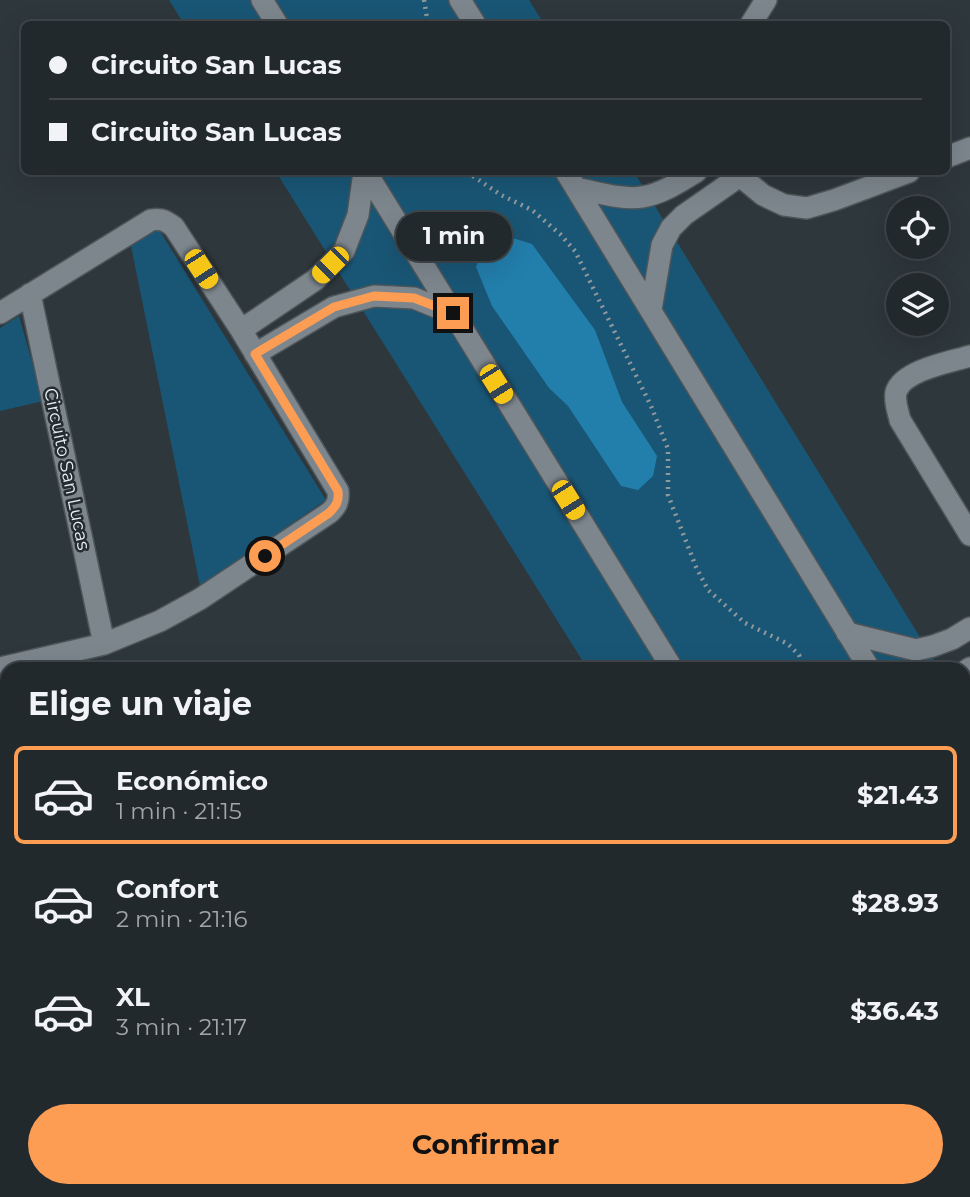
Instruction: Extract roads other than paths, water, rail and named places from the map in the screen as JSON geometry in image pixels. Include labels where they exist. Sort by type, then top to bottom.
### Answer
[{"type":"street","points":[[262,0],[275,21]]},
{"type":"street","points":[[460,0],[473,21]]},
{"type":"street","points":[[753,21],[766,0]]},
{"type":"street","points":[[950,156],[970,148]]},
{"type":"street","points":[[241,331],[315,279],[344,251],[358,215],[365,175]]},
{"type":"street","points":[[367,175],[667,662]]},
{"type":"street","points":[[571,180],[619,196],[641,197],[690,175]]},
{"type":"street","points":[[651,310],[662,245],[671,228],[738,175]]},
{"type":"street","points":[[740,175],[763,195],[785,205],[807,208],[901,175]]},
{"type":"street","points":[[571,180],[865,662]]},
{"type":"street","points":[[0,313],[152,220],[165,220],[174,227],[241,331],[338,491],[339,501],[336,507],[200,598],[160,621],[104,645],[27,662]]},
{"type":"street","name":"Circuito San Lucas","points":[[30,294],[104,645]]},
{"type":"street","points":[[255,354],[334,307],[374,296],[414,298],[453,313]]},
{"type":"street","points":[[970,356],[913,374],[901,384],[896,393],[896,405],[900,420],[970,535]]},
{"type":"street","points":[[847,633],[916,650],[952,639],[970,628]]}]
